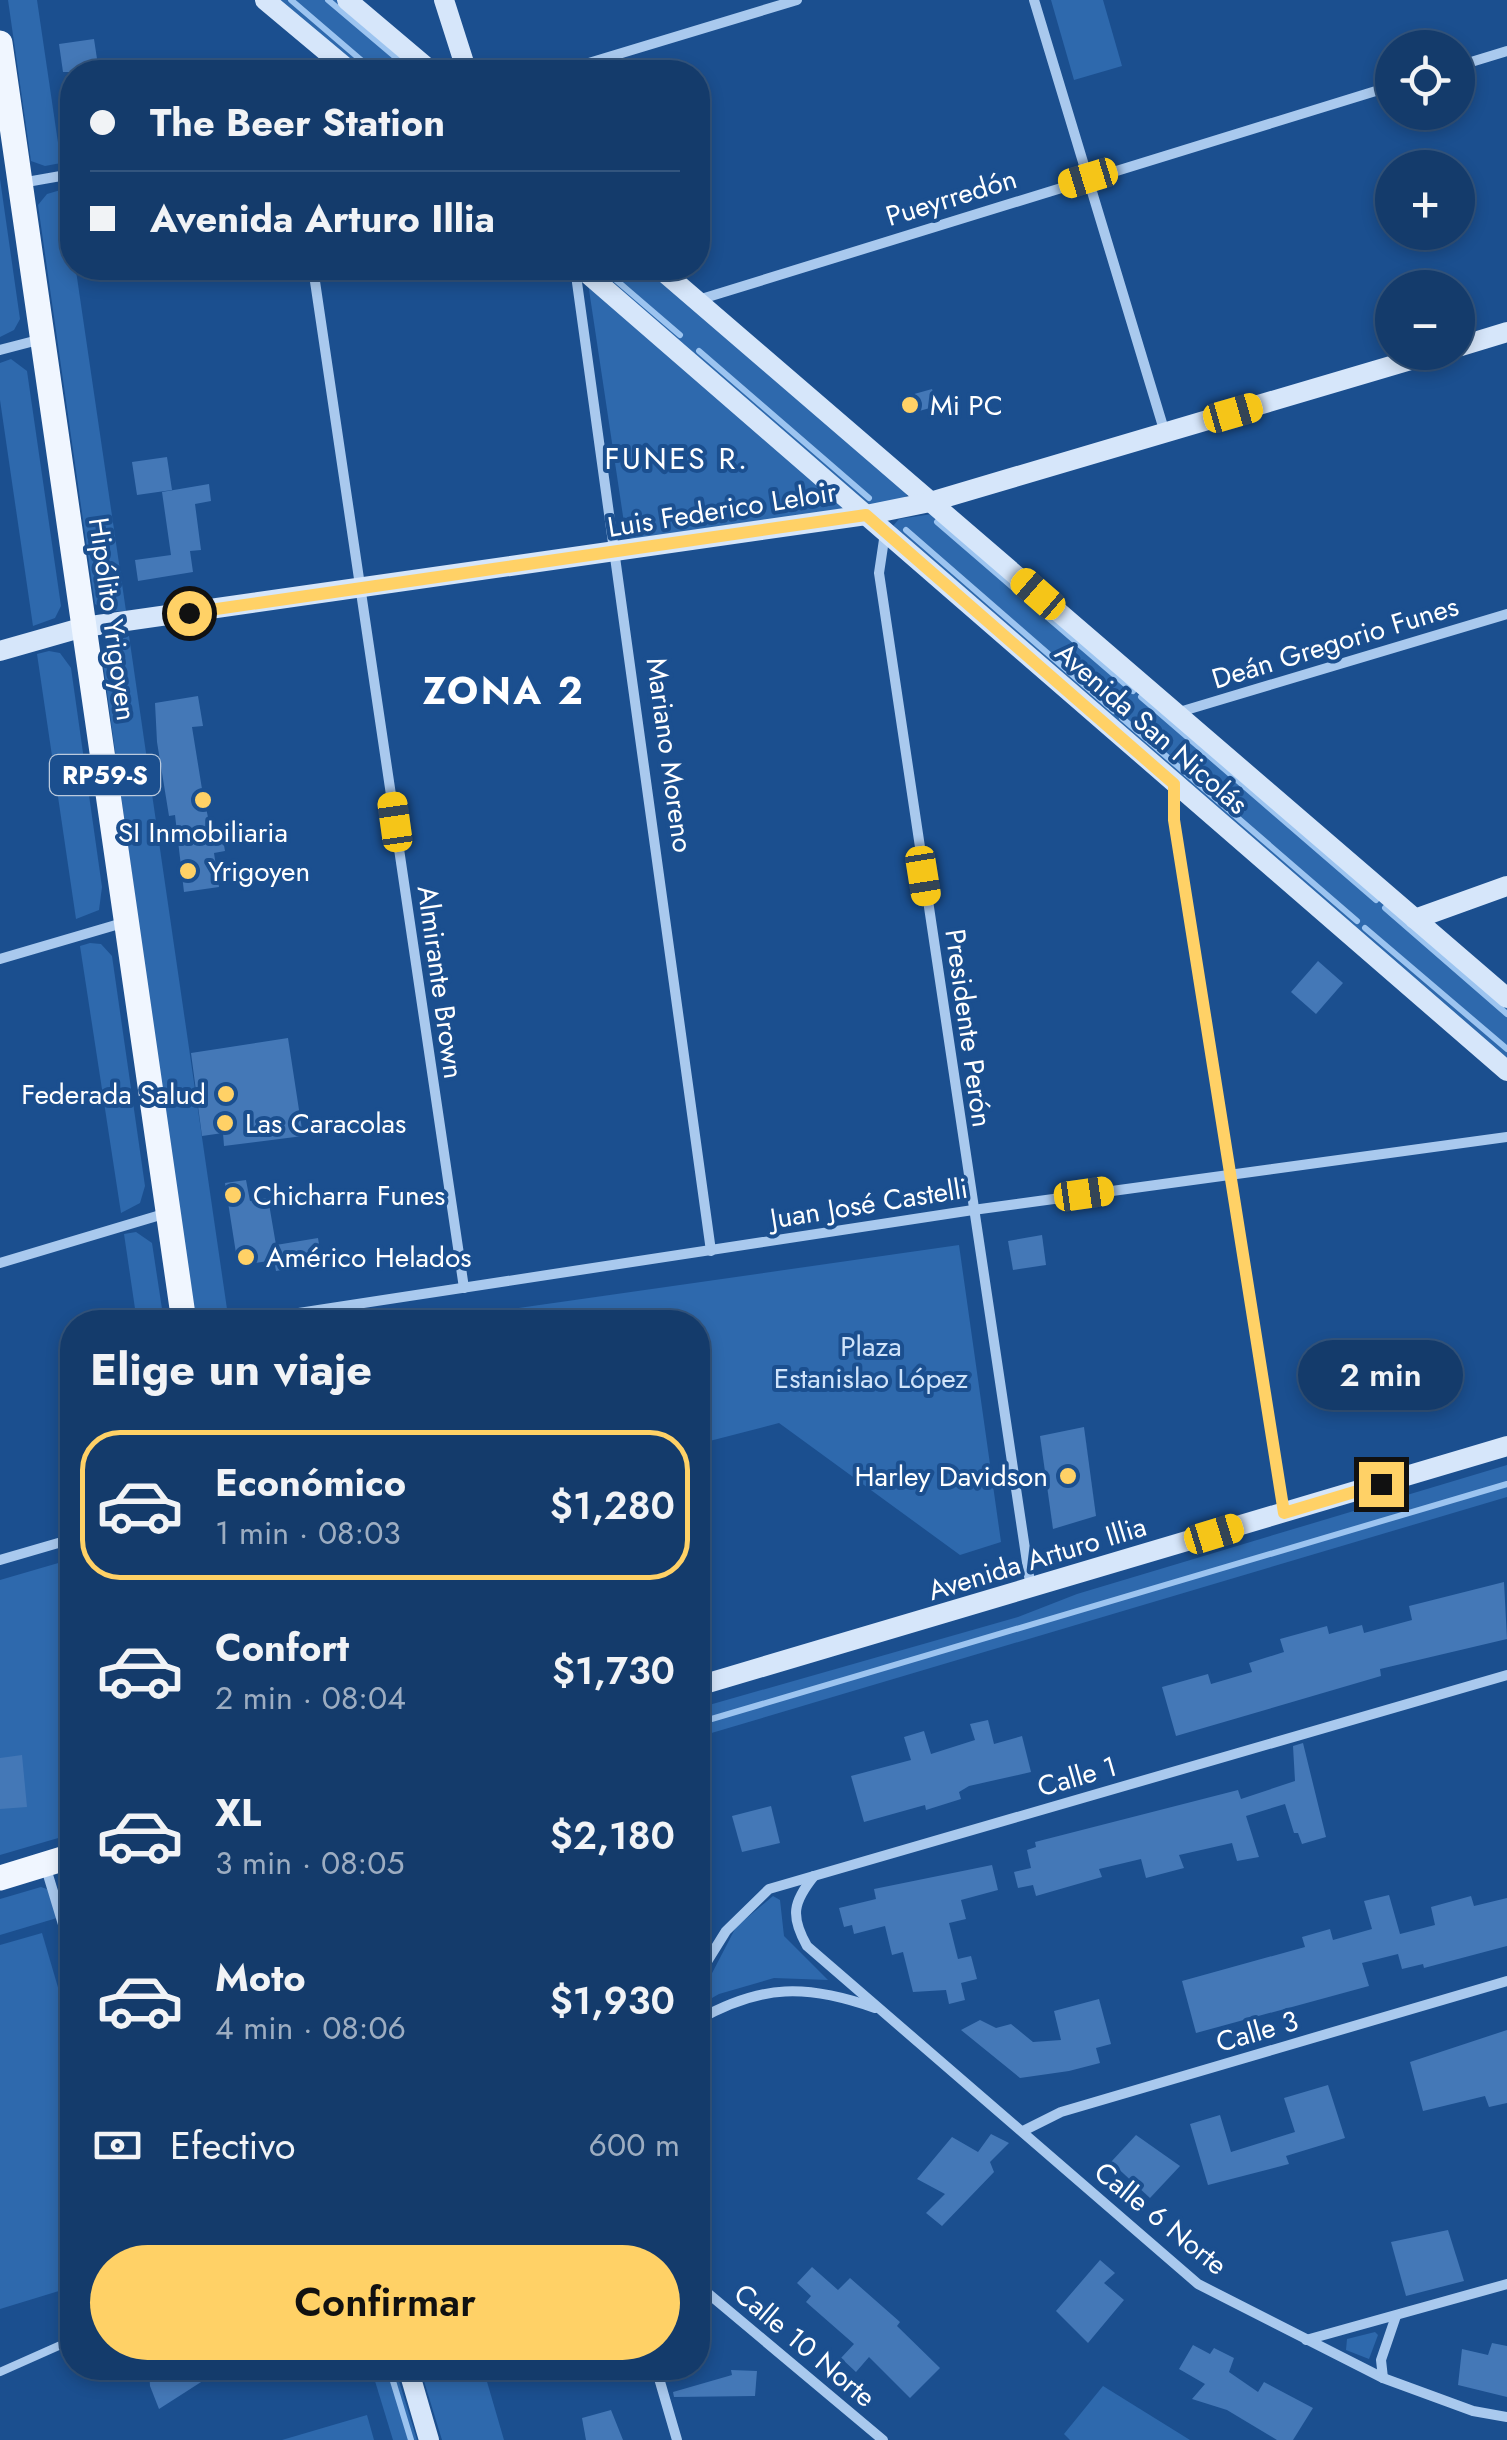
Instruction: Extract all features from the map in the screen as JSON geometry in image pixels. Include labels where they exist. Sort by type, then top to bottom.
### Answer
[{"type":"main road","name":"Hipólito Yrigoyen","points":[[0,46],[182,1310]]},
{"type":"main road","points":[[0,1878],[60,1861]]},
{"type":"street","points":[[266,0],[336,60]]},
{"type":"street","points":[[347,0],[418,60]]},
{"type":"street","points":[[444,0],[463,60]]},
{"type":"street","points":[[750,0],[753,13]]},
{"type":"street","points":[[599,60],[797,0]]},
{"type":"street","points":[[1034,0],[1165,433]]},
{"type":"street","points":[[1475,61],[1507,51]]},
{"type":"street","name":"Pueyrredón","points":[[696,300],[1375,91]]},
{"type":"street","points":[[20,183],[60,176]]},
{"type":"street","name":"Almirante Brown","points":[[315,280],[464,1288]]},
{"type":"street","name":"Mariano Moreno","points":[[580,280],[710,1250]]},
{"type":"street","name":"Avenida San Nicolás","points":[[592,280],[1507,1071]]},
{"type":"street","name":"Avenida San Nicolás","points":[[672,280],[1507,998]]},
{"type":"street","points":[[1475,342],[1507,332]]},
{"type":"street","points":[[0,350],[42,338]]},
{"type":"street","name":"Luis Federico Leloir","points":[[0,652],[84,627],[615,554],[930,502],[1377,370]]},
{"type":"street","name":"Presidente Perón","points":[[886,532],[879,573],[1031,1589]]},
{"type":"street","name":"Deán Gregorio Funes","points":[[1176,713],[1507,614]]},
{"type":"street","points":[[1174,784],[1174,820],[1284,1513]]},
{"type":"street","points":[[1415,919],[1507,886]]},
{"type":"street","points":[[0,959],[127,922]]},
{"type":"street","name":"Juan José Castelli","points":[[319,1310],[973,1210],[1507,1137]]},
{"type":"street","points":[[0,1263],[168,1213]]},
{"type":"street","name":"Avenida Arturo Illia","points":[[710,1683],[1507,1446]]},
{"type":"street","points":[[0,1560],[60,1542]]},
{"type":"street","name":"Calle 1","points":[[710,1958],[744,1908],[769,1889],[1507,1675]]},
{"type":"street","points":[[45,1865],[60,1914]]},
{"type":"street","name":"Calle 6 Norte","points":[[814,1876],[797,1896],[793,1912],[806,1946],[1198,2284],[1383,2378],[1473,2410],[1507,2417]]},
{"type":"street","name":"Calle 3","points":[[1023,2132],[1061,2112],[1507,1981]]},
{"type":"street","name":"Calle 6 Norte","points":[[710,2014],[746,1998],[804,1988],[881,2010]]},
{"type":"street","points":[[1305,2340],[1507,2284]]},
{"type":"street","name":"Calle 10 Norte","points":[[710,2296],[883,2440]]},
{"type":"street","points":[[1383,2378],[1381,2360],[1396,2316]]},
{"type":"street","points":[[412,2380],[430,2440]]},
{"type":"street","points":[[660,2380],[677,2440]]},
{"type":"lane","points":[[0,2372],[60,2345]]},
{"type":"green space","points":[[8,0],[37,0],[60,156],[60,163],[45,166],[31,161]]},
{"type":"green space","points":[[278,0],[340,0],[411,60],[348,60]]},
{"type":"green space","points":[[1051,0],[1103,0],[1122,66],[1074,80]]},
{"type":"green space","points":[[0,179],[20,319],[14,330],[0,337]]},
{"type":"green space","points":[[60,190],[60,280],[77,280],[126,611],[105,611],[95,604],[38,205],[47,194]]},
{"type":"green space","points":[[604,280],[663,280],[895,477],[907,495],[902,501],[865,506]]},
{"type":"green space","points":[[588,283],[846,509],[636,541],[626,536]]},
{"type":"green space","points":[[11,359],[27,371],[61,606],[55,618],[33,626],[0,400],[0,363]]},
{"type":"green space","points":[[932,514],[1507,1008],[1507,1061],[892,527],[899,519]]},
{"type":"green space","points":[[129,636],[227,1309],[191,1308],[102,655],[113,642]]},
{"type":"green space","points":[[60,653],[71,668],[102,887],[99,910],[76,919],[37,654]]},
{"type":"green space","points":[[101,944],[112,956],[145,1186],[140,1203],[121,1213],[80,946]]},
{"type":"green space","points":[[136,1232],[152,1243],[162,1310],[135,1310],[124,1234]]},
{"type":"green space","name":"Plaza Estanislao López","points":[[959,1245],[1001,1542],[960,1555],[779,1423],[710,1441],[710,1310],[505,1310]]},
{"type":"green space","points":[[1507,1465],[1507,1497],[710,1733],[710,1705],[1018,1617],[1077,1594]]},
{"type":"green space","points":[[60,1562],[60,1838],[0,1855],[0,1580]]},
{"type":"green space","points":[[41,1887],[47,1889],[57,1918],[0,1935],[0,1899]]},
{"type":"green space","points":[[773,1896],[780,1900],[784,1936],[828,1980],[774,1978],[710,1999],[710,1977],[736,1927]]},
{"type":"green space","points":[[42,1933],[60,1994],[60,2291],[0,2309],[0,1945]]},
{"type":"green space","points":[[1375,2332],[1378,2335],[1369,2359],[1346,2350],[1347,2339]]},
{"type":"green space","points":[[375,2380],[399,2380],[417,2440],[393,2440]]},
{"type":"green space","points":[[424,2380],[486,2380],[504,2440],[442,2440]]},
{"type":"green space","points":[[1103,2386],[1190,2440],[1070,2440],[1064,2434]]},
{"type":"green space","points":[[367,2415],[374,2440],[282,2440]]},
{"type":"building","points":[[94,39],[97,60],[61,60],[59,44]]},
{"type":"building","points":[[932,389],[937,406],[905,415],[900,398]]},
{"type":"building","points":[[167,457],[172,490],[137,495],[132,462]]},
{"type":"building","points":[[209,484],[211,501],[195,504],[201,550],[190,551],[193,572],[138,581],[135,560],[171,555],[162,492]]},
{"type":"building","points":[[198,696],[203,726],[192,727],[202,789],[212,836],[222,834],[225,851],[214,853],[219,887],[184,892],[175,815],[169,816],[157,742],[155,703]]},
{"type":"building","points":[[1318,961],[1343,983],[1316,1014],[1291,992]]},
{"type":"building","points":[[288,1038],[303,1136],[224,1146],[223,1133],[202,1136],[191,1053]]},
{"type":"building","points":[[246,1180],[250,1201],[268,1198],[276,1245],[318,1238],[322,1263],[276,1271],[274,1260],[238,1266],[225,1183]]},
{"type":"building","points":[[1042,1235],[1046,1265],[1013,1270],[1008,1241]]},
{"type":"building","name":"Harley Davidson","points":[[1084,1427],[1096,1516],[1053,1529],[1040,1436]]},
{"type":"building","points":[[1504,1582],[1507,1639],[1380,1669],[1381,1676],[1176,1736],[1162,1687],[1208,1674],[1211,1684],[1252,1672],[1249,1663],[1284,1652],[1280,1639],[1327,1626],[1329,1634],[1362,1625],[1364,1633],[1412,1620],[1409,1606]]},
{"type":"building","points":[[988,1720],[994,1744],[1022,1736],[1031,1772],[969,1786],[959,1792],[961,1799],[926,1810],[925,1805],[864,1822],[851,1776],[911,1760],[904,1737],[924,1731],[931,1754],[975,1740],[970,1724]]},
{"type":"building","points":[[1303,1743],[1326,1837],[1302,1844],[1298,1833],[1294,1833],[1285,1804],[1246,1816],[1259,1857],[1237,1861],[1232,1843],[1179,1855],[1184,1868],[1146,1878],[1141,1859],[1099,1869],[1102,1877],[1036,1896],[1033,1885],[1018,1888],[1014,1872],[1031,1868],[1027,1850],[1036,1847],[1035,1842],[1238,1790],[1241,1799],[1295,1781],[1293,1746]]},
{"type":"building","points":[[22,1755],[27,1807],[0,1809],[0,1758]]},
{"type":"building","points":[[771,1806],[780,1843],[742,1852],[732,1816]]},
{"type":"building","points":[[992,1865],[998,1890],[961,1900],[966,1919],[949,1923],[958,1959],[971,1956],[977,1979],[961,1983],[965,2000],[949,2004],[946,1990],[913,1992],[903,1952],[892,1955],[885,1926],[854,1934],[852,1925],[844,1927],[839,1908],[876,1899],[874,1889]]},
{"type":"building","points":[[1389,1895],[1400,1934],[1435,1925],[1431,1907],[1471,1896],[1474,1906],[1507,1898],[1507,1946],[1424,1968],[1423,1964],[1402,1969],[1398,1954],[1362,1963],[1369,1986],[1196,2033],[1182,1981],[1305,1947],[1302,1937],[1330,1929],[1333,1940],[1372,1929],[1364,1901]]},
{"type":"building","points":[[1099,1999],[1111,2044],[1096,2048],[1100,2063],[1069,2071],[1020,2078],[961,2030],[980,2020],[996,2028],[1011,2024],[1033,2042],[1061,2040],[1054,2011]]},
{"type":"building","points":[[1507,2030],[1507,2103],[1489,2107],[1485,2096],[1423,2111],[1410,2062]]},
{"type":"building","points":[[1328,2085],[1345,2138],[1286,2156],[1289,2164],[1208,2185],[1190,2124],[1220,2115],[1231,2152],[1295,2132],[1284,2098]]},
{"type":"building","points":[[991,2134],[1009,2143],[990,2162],[994,2172],[942,2226],[926,2213],[945,2194],[917,2179],[952,2137],[978,2152]]},
{"type":"building","points":[[1136,2135],[1180,2166],[1150,2198],[1111,2162]]},
{"type":"building","points":[[1448,2230],[1464,2281],[1406,2296],[1391,2242]]},
{"type":"building","points":[[1100,2260],[1115,2273],[1104,2283],[1124,2300],[1088,2343],[1056,2311]]},
{"type":"building","points":[[812,2267],[838,2290],[850,2278],[900,2322],[897,2326],[940,2368],[910,2398],[869,2357],[856,2372],[841,2358],[854,2344],[806,2302],[811,2296],[797,2283]]},
{"type":"building","points":[[1492,2343],[1507,2346],[1507,2397],[1458,2385],[1462,2349],[1488,2355]]},
{"type":"building","points":[[1193,2345],[1210,2354],[1214,2348],[1234,2358],[1229,2372],[1258,2392],[1264,2382],[1313,2408],[1293,2440],[1277,2440],[1227,2410],[1192,2399],[1205,2384],[1179,2369]]},
{"type":"building","points":[[731,2370],[757,2371],[755,2396],[674,2397],[673,2392],[732,2375]]},
{"type":"building","points":[[150,2380],[204,2380],[159,2409]]},
{"type":"building","points":[[611,2410],[623,2440],[586,2440],[582,2418]]},
{"type":"waterway","points":[[291,0],[361,60]]},
{"type":"waterway","points":[[328,0],[399,60]]},
{"type":"waterway","points":[[616,280],[680,335]]},
{"type":"waterway","points":[[699,351],[869,498]]},
{"type":"waterway","points":[[937,522],[1133,691]]},
{"type":"waterway","points":[[906,530],[1114,711]]},
{"type":"waterway","points":[[1141,697],[1376,900]]},
{"type":"waterway","points":[[1122,718],[1357,921]]},
{"type":"waterway","points":[[1385,908],[1507,1014]]},
{"type":"waterway","points":[[1365,928],[1507,1049]]},
{"type":"waterway","points":[[710,1719],[1507,1484]]},
{"type":"waterway","points":[[393,2380],[411,2440]]},
{"type":"place","name":"Mi PC","points":[[910,405]]},
{"type":"place","name":"SI Inmobiliaria","points":[[203,800]]},
{"type":"place","name":"Yrigoyen","points":[[188,871]]},
{"type":"place","name":"Federada Salud","points":[[226,1094]]},
{"type":"place","name":"Las Caracolas","points":[[225,1123]]},
{"type":"place","name":"Chicharra Funes","points":[[233,1195]]},
{"type":"place","name":"Américo Helados","points":[[246,1257]]},
{"type":"place","name":"Harley Davidson","points":[[1068,1476]]},
{"type":"district","name":"FUNES R.","points":[[677,459]]},
{"type":"district","name":"ZONA 2","points":[[504,691]]},
{"type":"route","points":[[189,613],[866,515],[1174,784],[1174,820],[1284,1513],[1381,1484]]}]
